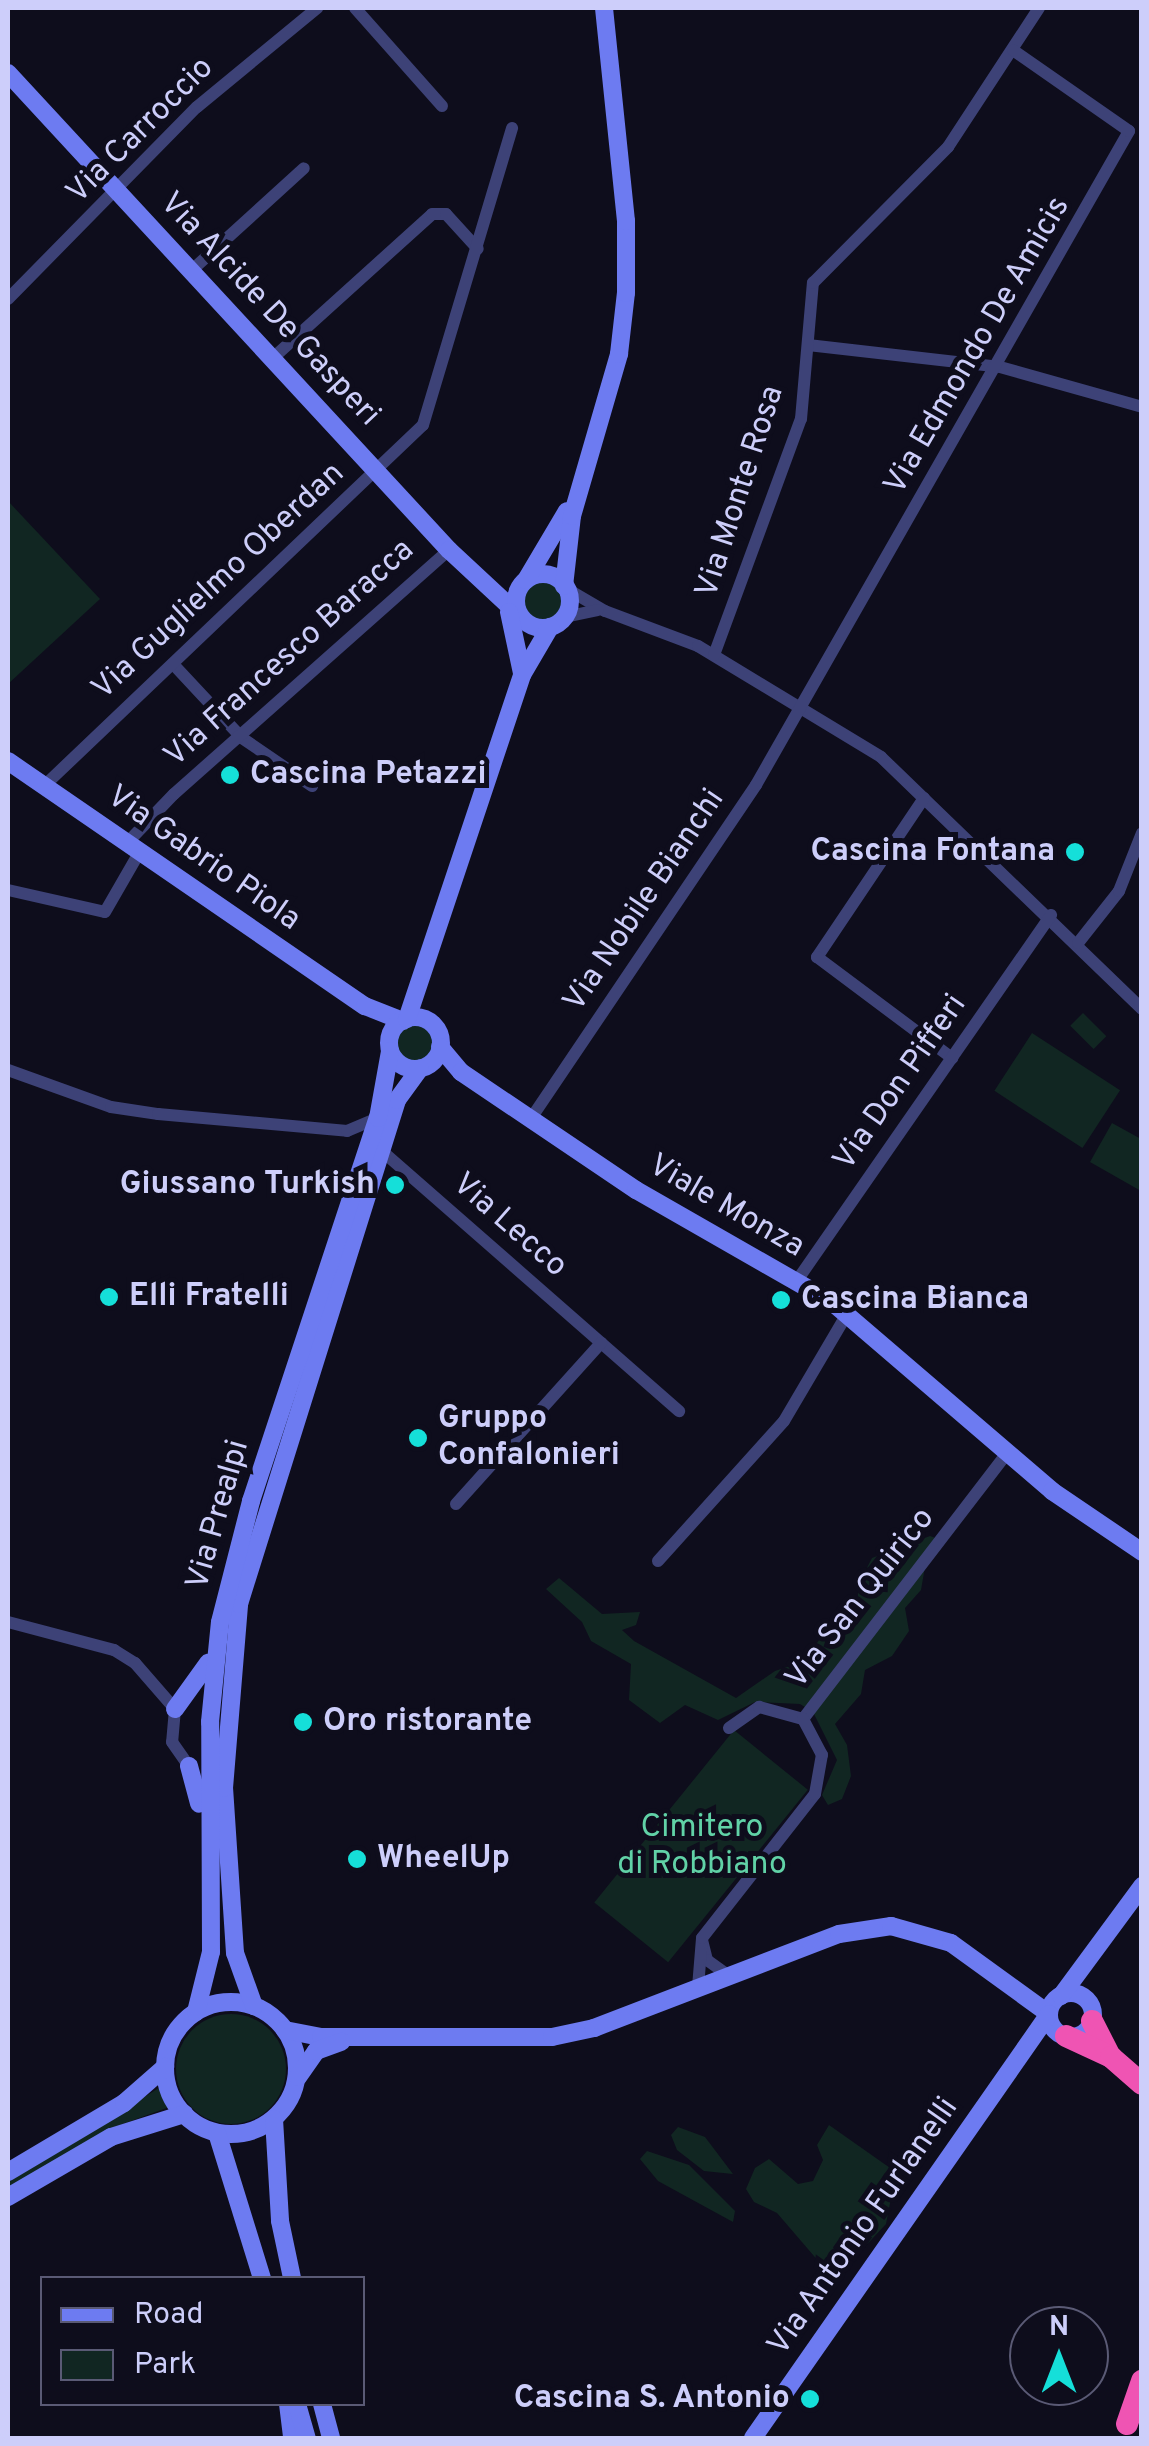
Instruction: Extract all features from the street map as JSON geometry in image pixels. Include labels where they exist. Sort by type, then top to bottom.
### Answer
[{"type":"highway","points":[[1092,2021],[1111,2057]]},
{"type":"highway","points":[[1066,2036],[1111,2057],[1142,2084]]},
{"type":"highway","points":[[1122,2431],[1142,2380]]},
{"type":"highway","points":[[1122,2431],[1142,2404]]},
{"type":"main road","points":[[522,674],[557,622],[579,488],[619,354],[626,293],[626,220],[604,8]]},
{"type":"main road","name":"Via Alcide De Gasperi","points":[[10,80],[192,270],[485,588],[524,620]]},
{"type":"main road","points":[[442,925],[429,988],[440,1047],[424,1067],[402,1066],[390,1043],[405,1020],[442,925],[522,674],[523,584],[579,488]]},
{"type":"main road","points":[[485,588],[550,576],[565,588]]},
{"type":"main road","points":[[503,603],[515,624],[522,674]]},
{"type":"main road","points":[[524,620],[557,622]]},
{"type":"main road","name":"Via Gabrio Piola","points":[[8,760],[132,849],[369,1008],[405,1020]]},
{"type":"main road","points":[[369,1008],[410,990],[442,925]]},
{"type":"main road","name":"Via Gabrio Piola","points":[[369,1008],[390,1043]]},
{"type":"main road","points":[[405,1020],[435,1028]]},
{"type":"main road","name":"Via Prealpi","points":[[254,2006],[235,1953],[227,1849],[226,1722],[239,1604],[376,1150],[390,1043]]},
{"type":"main road","name":"Viale Monza","points":[[440,1047],[462,1072],[530,1120],[847,1314],[1007,1453],[1142,1552]]},
{"type":"main road","name":"Viale Monza","points":[[424,1067],[462,1072]]},
{"type":"main road","name":"Via Prealpi","points":[[196,2012],[211,1952],[207,1832],[219,1629],[240,1537],[376,1150],[403,1088],[424,1067]]},
{"type":"main road","points":[[175,1710],[204,1676],[219,1629]]},
{"type":"main road","points":[[190,1766],[207,1832]]},
{"type":"main road","name":"Via Antonio Furlanelli","points":[[754,2438],[1055,2003],[1142,1886]]},
{"type":"main road","points":[[285,2030],[360,2037],[552,2038],[839,1934],[892,1926],[951,1943],[1026,1995],[1055,2003],[1084,1998],[1092,2021],[1082,2034],[1024,2050]]},
{"type":"main road","name":"Via Antonio Furlanelli","points":[[1084,1998],[1089,1959]]},
{"type":"main road","points":[[274,2118],[238,2134],[217,2133],[184,2114],[169,2093],[164,2066],[170,2041],[196,2012],[224,2003],[254,2006],[285,2030],[296,2055],[296,2082]]},
{"type":"main road","points":[[1055,2003],[1051,2026],[1066,2036]]},
{"type":"main road","points":[[292,2276],[276,2184],[274,2118],[316,2052],[360,2037]]},
{"type":"main road","points":[[8,2172],[134,2096],[164,2066]]},
{"type":"main road","points":[[8,2197],[112,2138],[184,2114]]},
{"type":"main road","points":[[217,2133],[261,2276]]},
{"type":"main road","points":[[288,2406],[292,2438]]},
{"type":"main road","points":[[299,2406],[307,2438]]},
{"type":"main road","points":[[323,2406],[331,2438]]},
{"type":"street","name":"Via Carroccio","points":[[8,299],[197,107],[317,8]]},
{"type":"street","points":[[355,8],[442,106]]},
{"type":"street","name":"Via Monte Rosa","points":[[714,655],[801,419],[817,276],[942,154],[1038,8]]},
{"type":"street","name":"Via Edmondo De Amicis","points":[[801,709],[1000,367],[1128,131],[1013,50]]},
{"type":"street","name":"Via Guglielmo Oberdan","points":[[44,786],[416,434],[432,408],[512,128]]},
{"type":"street","points":[[192,270],[304,168]]},
{"type":"street","points":[[274,358],[432,214],[446,214],[478,249]]},
{"type":"street","points":[[808,344],[1000,367],[1142,407]]},
{"type":"street","name":"Via Francesco Baracca","points":[[8,890],[96,913],[109,910],[132,849],[174,794],[242,738],[449,550]]},
{"type":"street","points":[[565,588],[605,612],[714,655],[881,758],[1051,915],[1142,1009]]},
{"type":"street","points":[[557,622],[605,612]]},
{"type":"street","points":[[173,664],[242,738],[312,786]]},
{"type":"street","name":"Via Nobile Bianchi","points":[[530,1120],[801,709]]},
{"type":"street","points":[[924,798],[816,956],[952,1058]]},
{"type":"street","points":[[1078,943],[1119,890],[1142,834]]},
{"type":"street","name":"Via Don Pifferi","points":[[796,1282],[1051,915]]},
{"type":"street","points":[[8,1070],[111,1107],[347,1131],[378,1118]]},
{"type":"street","name":"Via Lecco","points":[[347,1131],[376,1150],[679,1411]]},
{"type":"street","points":[[658,1562],[784,1421],[847,1314]]},
{"type":"street","points":[[456,1504],[601,1343]]},
{"type":"street","name":"Via San Quirico","points":[[702,1938],[815,1794],[822,1755],[803,1718],[1007,1453]]},
{"type":"street","points":[[8,1622],[126,1656],[175,1710],[172,1742],[190,1766]]},
{"type":"street","points":[[729,1728],[759,1708],[803,1718]]},
{"type":"street","points":[[702,1938],[707,1960],[729,1976]]},
{"type":"street","points":[[698,1987],[702,1938]]},
{"type":"green space","points":[[8,501],[100,599],[8,684]]},
{"type":"green space","points":[[543,581],[557,587],[563,601],[557,615],[543,621],[529,615],[523,601],[529,587]]},
{"type":"green space","points":[[1083,1013],[1106,1036],[1094,1049],[1070,1026]]},
{"type":"green space","points":[[414,1024],[428,1030],[434,1044],[428,1058],[414,1064],[400,1058],[394,1044],[400,1030]]},
{"type":"green space","points":[[1032,1033],[1120,1090],[1082,1148],[994,1091]]},
{"type":"green space","points":[[1112,1123],[1141,1139],[1141,1191],[1090,1162]]},
{"type":"green space","points":[[930,1536],[944,1541],[926,1561],[921,1590],[905,1608],[909,1631],[892,1656],[865,1670],[861,1694],[835,1724],[847,1745],[851,1776],[842,1799],[828,1805],[822,1795],[837,1760],[813,1712],[800,1704],[755,1702],[718,1720],[685,1705],[660,1723],[629,1700],[631,1664],[591,1641],[582,1622],[546,1589],[559,1578],[602,1614],[640,1612],[636,1625],[622,1630],[634,1641],[736,1698],[775,1671],[805,1661],[831,1622],[858,1608],[858,1585],[872,1558]]},
{"type":"green space","name":"Cimitero di Robbiano","points":[[734,1730],[808,1790],[668,1962],[594,1903]]},
{"type":"green space","points":[[231,2014],[252,2018],[270,2030],[282,2048],[286,2069],[282,2090],[270,2108],[252,2120],[231,2124],[210,2120],[192,2108],[180,2090],[176,2069],[180,2048],[192,2030],[210,2018]]},
{"type":"green space","points":[[162,2086],[172,2106],[109,2129],[8,2192],[8,2182]]},
{"type":"green space","points":[[829,2125],[910,2182],[892,2193],[886,2224],[844,2269],[832,2258],[826,2270],[777,2213],[754,2202],[746,2189],[755,2168],[769,2159],[798,2184],[813,2181],[823,2160],[817,2145]]},
{"type":"green space","points":[[678,2127],[705,2137],[733,2174],[704,2171],[677,2150],[671,2135]]},
{"type":"green space","points":[[647,2151],[689,2165],[735,2211],[733,2222],[658,2181],[640,2159]]},
{"type":"place","name":"Cascina Petazzi","points":[[230,775]]},
{"type":"place","name":"Cascina Fontana","points":[[1075,852]]},
{"type":"place","name":"Giussano Turkish","points":[[395,1185]]},
{"type":"place","name":"Elli Fratelli","points":[[109,1297]]},
{"type":"place","name":"Cascina Bianca","points":[[781,1300]]},
{"type":"place","name":"Gruppo Confalonieri","points":[[418,1438]]},
{"type":"place","name":"Oro ristorante","points":[[303,1722]]},
{"type":"place","name":"WheelUp","points":[[357,1859]]},
{"type":"place","name":"Cascina S. Antonio","points":[[810,2399]]}]
